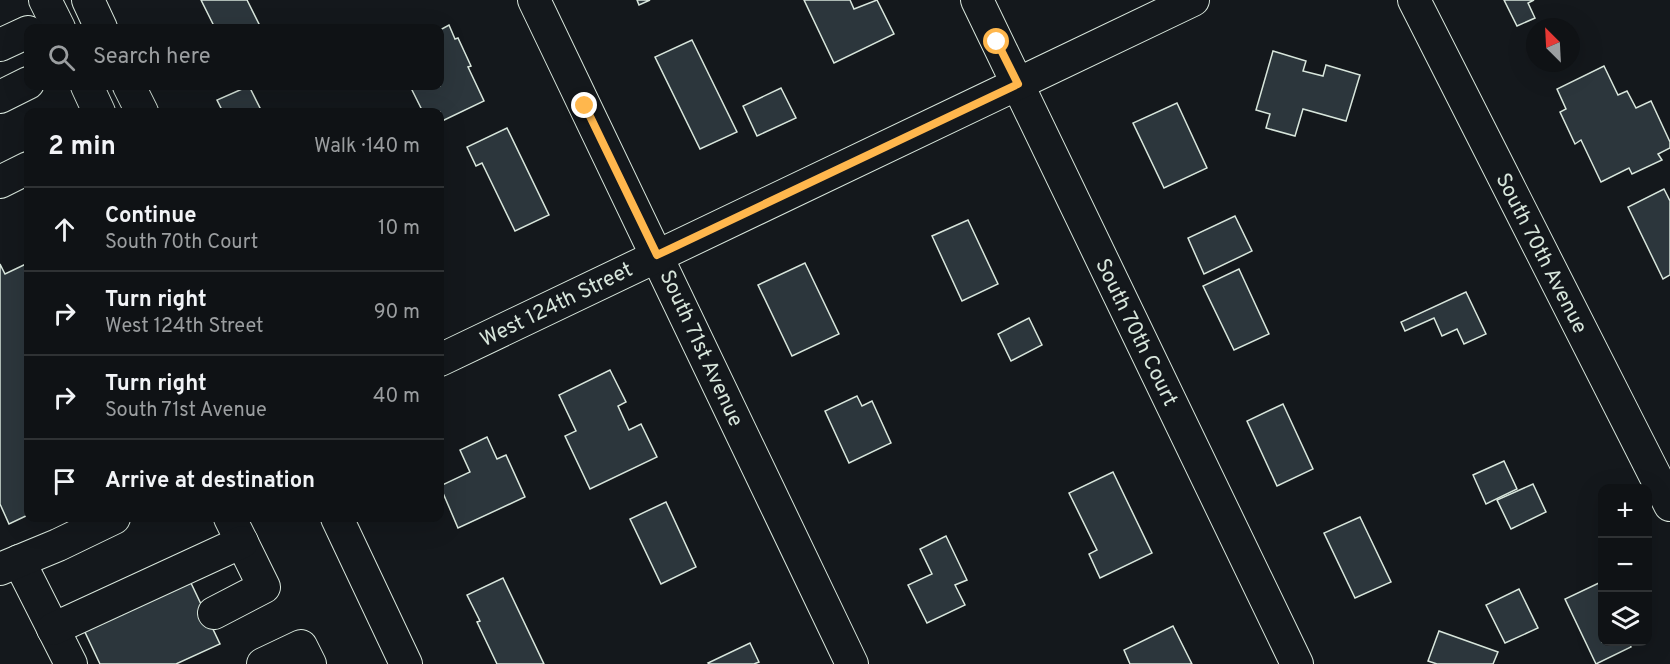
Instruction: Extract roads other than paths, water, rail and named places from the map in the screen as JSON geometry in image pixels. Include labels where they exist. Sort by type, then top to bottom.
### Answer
[{"type":"street","points":[[88,0],[100,24]]},
{"type":"street","name":"South 71st Avenue","points":[[534,0],[852,664]]},
{"type":"street","name":"South 70th Court","points":[[977,0],[1297,664]]},
{"type":"street","name":"West 124th Street","points":[[444,358],[1193,0]]},
{"type":"street","name":"South 70th Avenue","points":[[1414,0],[1670,505]]},
{"type":"street","points":[[0,45],[24,33]]},
{"type":"street","points":[[0,97],[24,84]]},
{"type":"street","points":[[89,90],[97,108]]},
{"type":"street","points":[[131,90],[140,108]]},
{"type":"street","points":[[0,182],[24,170]]},
{"type":"street","points":[[71,664],[53,629],[10,565],[105,522]]},
{"type":"street","points":[[339,522],[406,664]]},
{"type":"street","points":[[53,629],[236,530],[264,586],[214,613]]},
{"type":"street","points":[[263,664],[301,646],[310,664]]}]
